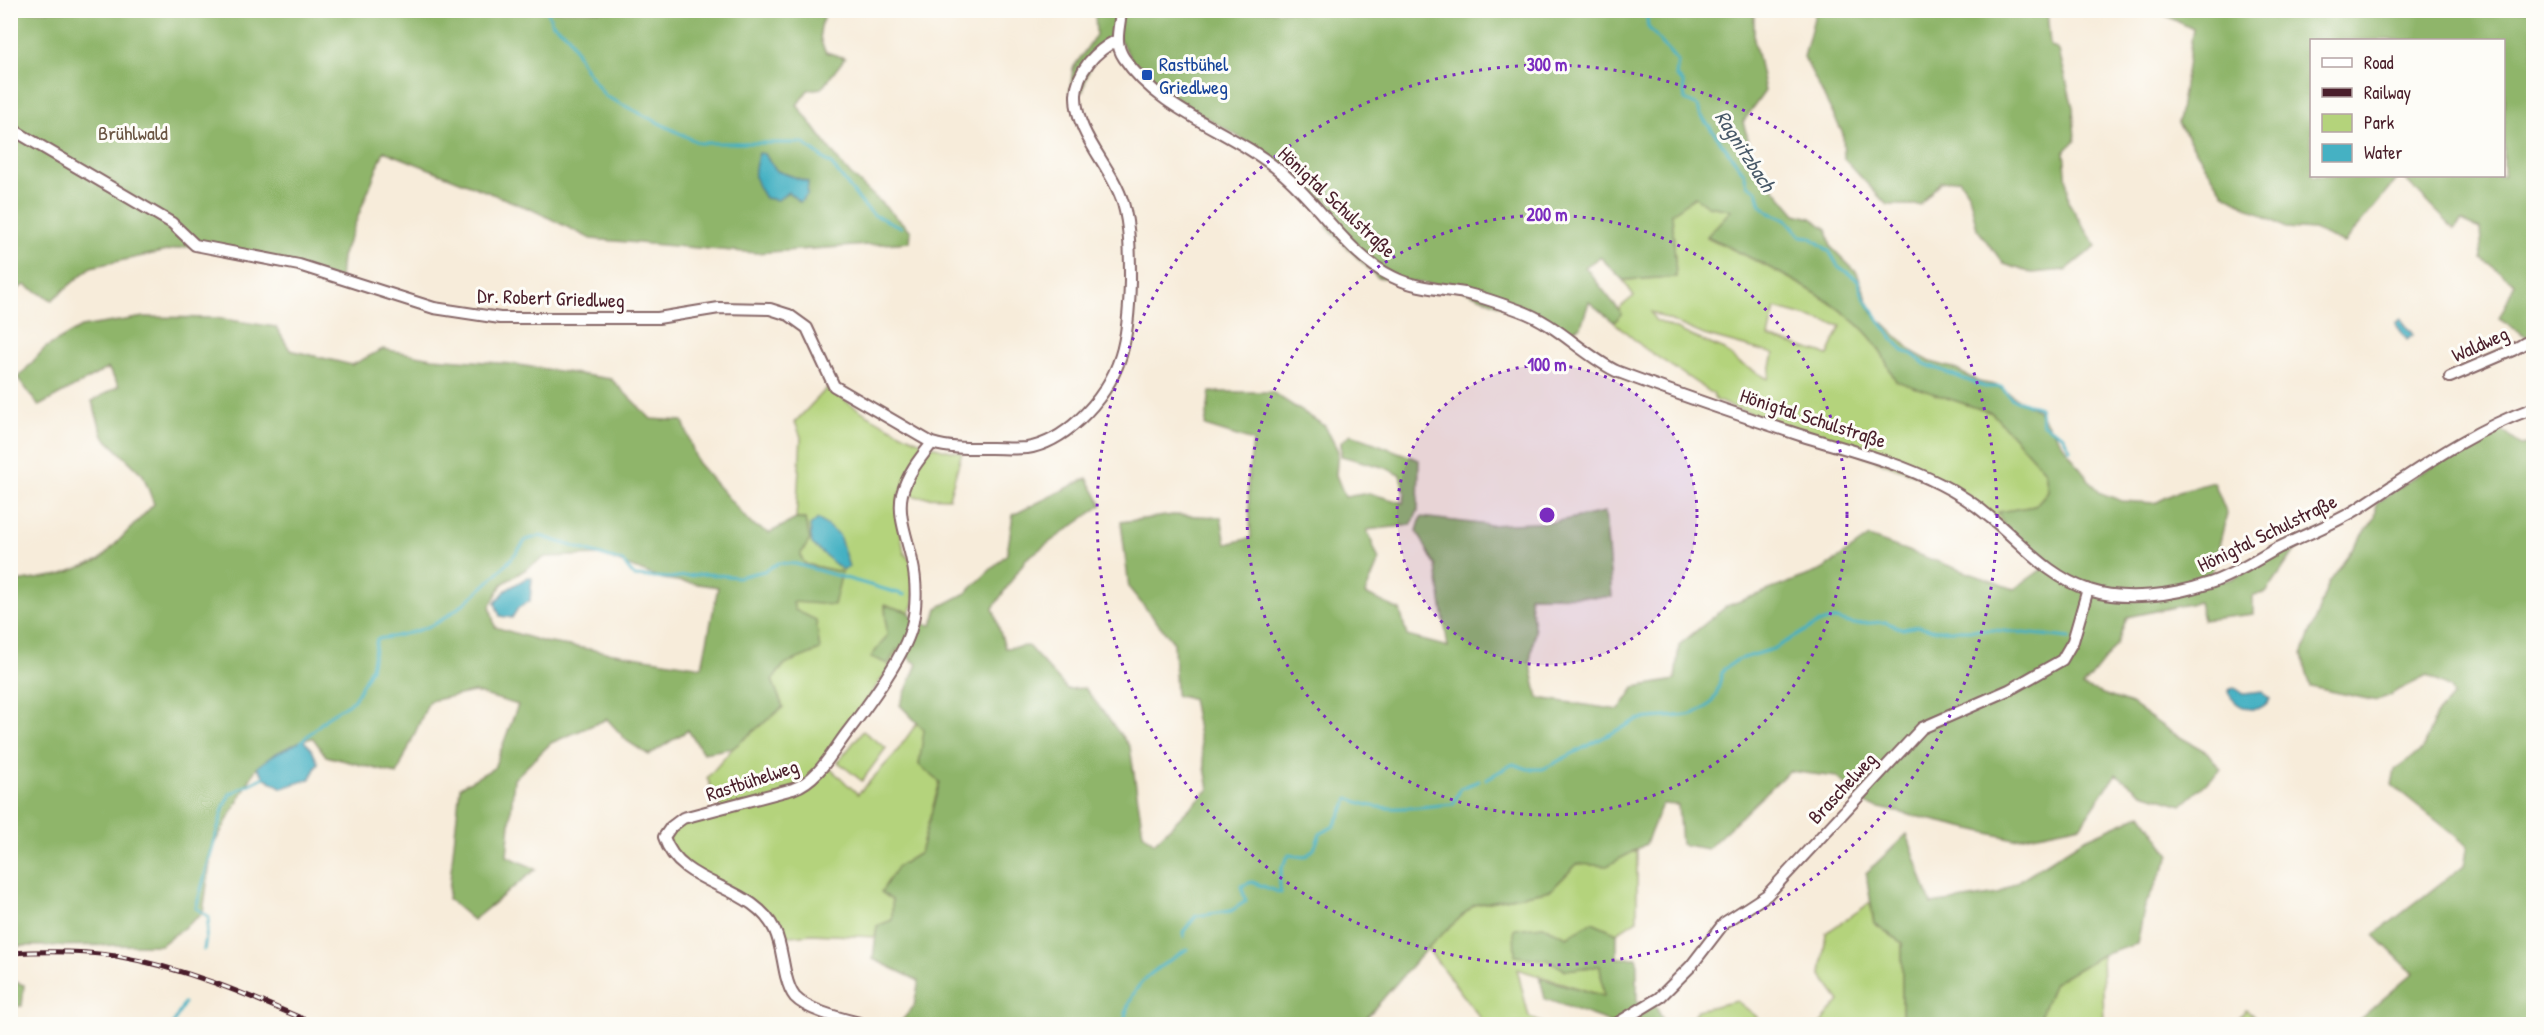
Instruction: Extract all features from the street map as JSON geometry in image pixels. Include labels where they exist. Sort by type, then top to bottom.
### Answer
[{"type":"street","points":[[932,443],[942,446],[1027,448],[1045,442],[1074,425],[1094,406],[1108,388],[1115,373],[1130,319],[1130,266],[1126,220],[1122,202],[1079,117],[1076,96],[1081,72],[1104,45],[1117,40],[1121,10]]},
{"type":"street","name":"Hönigtal Schulstraße","points":[[1117,40],[1123,57],[1153,91],[1262,156],[1291,181],[1358,251],[1394,278],[1466,294],[1523,312],[1560,332],[1594,359],[1616,371],[1910,470],[1956,493],[1990,517],[2046,569],[2088,589],[2129,596],[2174,591],[2210,583],[2294,540],[2334,523],[2430,461],[2512,416],[2534,408]]},
{"type":"street","name":"Dr. Robert Griedlweg","points":[[10,128],[172,223],[195,245],[299,265],[434,309],[500,318],[658,318],[719,308],[770,309],[789,315],[807,328],[834,386],[932,443]]},
{"type":"street","name":"Waldweg","points":[[2450,377],[2514,350],[2525,343]]},
{"type":"street","name":"Rastbühelweg","points":[[863,1024],[805,1004],[795,997],[789,988],[779,937],[770,919],[751,903],[703,880],[668,851],[664,837],[671,827],[683,818],[793,789],[810,781],[861,716],[893,665],[911,629],[916,594],[913,563],[902,522],[902,495],[912,470],[932,443]]},
{"type":"street","name":"Braschelweg","points":[[1616,1024],[1659,998],[1691,966],[1724,923],[1767,895],[1922,728],[2008,690],[2062,660],[2073,641],[2088,589]]},
{"type":"green space","points":[[1816,10],[2047,11],[2050,45],[2059,51],[2073,107],[2075,141],[2064,152],[2069,203],[2096,246],[2066,270],[2032,273],[2004,264],[1977,229],[1969,194],[1959,179],[1940,182],[1920,205],[1887,205],[1844,159],[1843,134],[1804,57]]},
{"type":"green space","name":"Brühlwald","points":[[11,11],[828,11],[821,26],[821,42],[826,52],[845,58],[822,88],[808,90],[797,105],[845,169],[911,231],[910,242],[756,253],[591,239],[533,210],[384,151],[342,257],[340,279],[195,245],[91,267],[52,300],[25,285],[11,292]],"holes":[[[764,154],[777,171],[808,182],[800,202],[788,192]]]},
{"type":"green space","points":[[1095,11],[1754,11],[1754,39],[1765,91],[1743,122],[1756,167],[1796,214],[1811,218],[1827,229],[1831,247],[1857,273],[1872,312],[1913,352],[1931,362],[1953,368],[1979,382],[1995,385],[2038,411],[2098,492],[2122,501],[2155,503],[2179,491],[2214,482],[2227,514],[2212,573],[2215,583],[2234,578],[2301,542],[2266,593],[2253,595],[2253,614],[2203,620],[2199,602],[2127,617],[2117,644],[2083,687],[2131,704],[2171,732],[2207,752],[2221,770],[2182,805],[2142,793],[2116,774],[2081,825],[2014,839],[1867,805],[1837,777],[1789,771],[1707,849],[1681,844],[1678,805],[1662,804],[1646,844],[1607,866],[1577,864],[1551,890],[1474,905],[1427,948],[1361,1024],[899,1024],[914,1006],[919,981],[873,959],[877,926],[892,920],[892,900],[881,892],[897,867],[920,853],[940,782],[919,765],[924,730],[900,705],[917,664],[897,649],[888,664],[871,657],[887,636],[885,605],[909,612],[917,623],[932,625],[937,608],[966,593],[1007,554],[1013,515],[1087,478],[1102,505],[1026,559],[993,608],[1005,648],[1028,646],[1067,689],[1085,688],[1130,747],[1143,833],[1154,843],[1209,789],[1192,698],[1176,696],[1174,643],[1129,588],[1121,522],[1173,515],[1221,517],[1226,544],[1251,538],[1248,481],[1253,441],[1205,426],[1210,392],[1272,392],[1325,426],[1338,451],[1336,475],[1345,497],[1369,493],[1403,503],[1405,493],[1400,475],[1386,468],[1341,456],[1341,442],[1351,434],[1419,460],[1418,511],[1411,525],[1367,530],[1379,560],[1365,594],[1400,610],[1407,636],[1448,647],[1436,567],[1417,531],[1421,517],[1489,525],[1553,522],[1605,512],[1612,597],[1529,596],[1535,631],[1530,662],[1538,698],[1619,710],[1635,687],[1675,680],[1679,645],[1727,606],[1822,570],[1869,537],[2014,589],[2049,564],[2005,527],[1998,512],[2035,506],[2048,491],[2045,471],[1992,413],[1896,381],[1874,342],[1837,307],[1794,280],[1707,236],[1731,210],[1708,206],[1695,197],[1672,213],[1676,277],[1623,280],[1600,257],[1585,267],[1622,314],[1614,322],[1589,302],[1581,326],[1567,333],[1458,288],[1377,277],[1327,227],[1330,214],[1296,177],[1256,147],[1165,93],[1135,65],[1113,32],[1094,60],[1083,91],[1070,92],[1073,68],[1096,35]]},
{"type":"green space","points":[[2156,11],[2533,11],[2534,331],[2529,338],[2499,319],[2515,283],[2482,259],[2480,229],[2462,221],[2454,229],[2403,177],[2505,177],[2505,39],[2310,39],[2310,177],[2399,177],[2344,243],[2313,230],[2286,228],[2224,194],[2178,123],[2193,29]]},
{"type":"green space","points":[[1695,197],[1708,206],[1732,210],[1707,237],[1794,281],[1837,308],[1870,337],[1896,381],[1992,413],[2045,471],[2048,491],[2035,506],[1999,512],[2005,527],[1937,483],[1715,400],[1713,394],[1644,348],[1614,322],[1622,314],[1618,309],[1634,296],[1623,280],[1676,277],[1672,213]],"holes":[[[1775,308],[1841,326],[1828,355],[1768,337]],[[1651,312],[1704,335],[1774,354],[1768,379],[1736,361],[1724,350],[1655,320]]]},
{"type":"green space","points":[[144,317],[216,318],[276,327],[290,350],[352,365],[383,349],[433,358],[512,364],[611,379],[651,419],[683,421],[697,462],[751,524],[769,533],[796,519],[805,519],[810,540],[800,555],[805,564],[842,572],[834,605],[793,602],[795,610],[816,620],[820,650],[785,664],[772,680],[783,707],[733,748],[703,753],[688,730],[649,755],[627,741],[607,719],[551,743],[514,779],[507,856],[536,869],[473,920],[448,899],[460,787],[494,768],[518,705],[474,692],[429,701],[397,774],[326,756],[313,738],[303,740],[275,754],[257,767],[212,848],[203,913],[161,945],[11,946],[10,583],[60,575],[100,560],[154,504],[143,475],[103,436],[92,401],[119,386],[108,368],[39,406],[18,378],[45,348],[81,327]],"holes":[[[600,555],[663,579],[718,587],[702,667],[544,642],[495,627],[490,606],[502,584],[545,557]]]},
{"type":"green space","points":[[828,387],[855,407],[892,428],[930,445],[962,452],[949,498],[919,497],[899,492],[900,528],[904,553],[913,563],[914,605],[909,612],[885,605],[887,636],[900,652],[824,763],[858,794],[895,754],[917,723],[925,730],[919,764],[940,782],[920,853],[897,867],[892,921],[877,926],[875,937],[812,934],[779,937],[770,919],[668,851],[671,827],[722,809],[707,778],[733,748],[783,707],[772,680],[786,663],[820,650],[794,610],[793,601],[842,572],[805,564],[800,555],[805,519],[796,519],[801,437],[795,422]]},
{"type":"green space","points":[[2501,430],[2521,445],[2533,443],[2533,1024],[2354,1024],[2413,973],[2374,935],[2464,865],[2468,846],[2392,785],[2395,769],[2422,750],[2436,715],[2453,696],[2450,688],[2427,676],[2377,701],[2311,687],[2302,655],[2329,582],[2375,518],[2377,503],[2419,474]]},
{"type":"green space","points":[[863,731],[886,748],[862,781],[838,762]]},
{"type":"green space","points":[[2142,814],[2170,855],[2145,906],[2137,944],[2102,955],[2054,983],[2037,1024],[1902,1024],[1902,943],[1874,923],[1866,873],[1907,834],[1931,904],[1998,894],[2081,841]]},
{"type":"green space","points":[[1637,850],[1637,920],[1617,933],[1592,922],[1567,937],[1543,926],[1516,956],[1548,959],[1565,970],[1600,966],[1604,996],[1517,969],[1529,1017],[1544,1024],[1485,1024],[1427,948],[1474,905],[1551,890],[1577,864],[1607,865]]},
{"type":"green space","points":[[1870,903],[1874,923],[1902,943],[1902,1024],[1820,1024],[1840,1001],[1821,975],[1826,933]]},
{"type":"green space","points":[[1592,922],[1617,933],[1617,958],[1637,958],[1637,1003],[1655,1005],[1665,1024],[1609,1024],[1605,1020],[1545,999],[1540,978],[1604,996],[1600,966],[1565,970],[1548,960],[1515,956],[1514,929],[1543,926],[1567,937]]},
{"type":"green space","points":[[2102,955],[2104,1024],[2037,1024],[2053,983]]},
{"type":"green space","points":[[10,980],[24,985],[22,1006],[11,1006]]},
{"type":"green space","points":[[1737,1001],[1756,1016],[1761,1024],[1682,1024],[1691,1020],[1697,1010]]},
{"type":"green space","points":[[2246,1010],[2265,1024],[2233,1024]]},
{"type":"water","points":[[759,153],[764,154],[777,171],[808,182],[807,195],[800,202],[788,192],[778,200],[765,198],[755,176]]},
{"type":"water","points":[[2401,319],[2413,335],[2407,340],[2395,323]]},
{"type":"water","points":[[818,519],[839,535],[849,567],[842,570],[812,544],[810,526]]},
{"type":"water","points":[[528,577],[532,578],[530,601],[518,608],[512,618],[500,616],[495,603],[506,590]]},
{"type":"water","points":[[2235,688],[2244,694],[2262,692],[2270,699],[2260,708],[2248,709],[2237,703],[2228,692]]},
{"type":"water","points":[[303,740],[311,748],[318,763],[310,779],[282,788],[265,778],[257,767],[275,754]]},
{"type":"waterway","points":[[547,10],[552,23],[568,35],[584,67],[605,96],[699,143],[803,143],[832,165],[864,206],[874,215],[901,227]]},
{"type":"waterway","name":"Ragnitzbach","points":[[1646,10],[1648,27],[1678,62],[1676,76],[1683,82],[1685,100],[1698,106],[1700,114],[1744,173],[1747,184],[1757,191],[1761,205],[1770,213],[1786,219],[1801,236],[1810,237],[1829,251],[1838,266],[1858,280],[1863,296],[1903,351],[1912,354],[1925,364],[1985,387],[2001,387],[2011,398],[2039,408],[2043,424],[2063,436],[2070,449]]},
{"type":"waterway","points":[[301,742],[330,715],[354,700],[371,668],[377,639],[411,632],[443,619],[488,582],[526,540],[540,536],[623,562],[634,576],[669,578],[706,574],[738,577],[764,571],[779,563],[796,564],[905,595]]},
{"type":"waterway","points":[[1486,779],[1513,764],[1528,769],[1543,769],[1637,720],[1680,716],[1701,711],[1715,697],[1723,670],[1737,660],[1773,649],[1819,623],[1836,619],[1853,624],[1885,622],[1903,629],[1918,626],[1935,630],[1994,630],[2070,638]]},
{"type":"waterway","points":[[204,950],[209,917],[196,908],[224,806],[230,794],[266,776]]},
{"type":"waterway","points":[[1184,937],[1183,932],[1196,916],[1231,911],[1246,901],[1241,886],[1252,882],[1281,893],[1280,873],[1289,855],[1305,857],[1314,849],[1320,834],[1334,826],[1349,798],[1387,808],[1453,804],[1461,788],[1479,781]]},
{"type":"waterway","points":[[1124,1024],[1131,998],[1138,987],[1154,971],[1187,949]]},
{"type":"waterway","points":[[173,1024],[184,1003]]},
{"type":"railway","points":[[10,953],[90,953],[142,961],[193,975],[315,1024]]},
{"type":"place","name":"Rastbühel Griedlweg","points":[[1147,75]]}]
